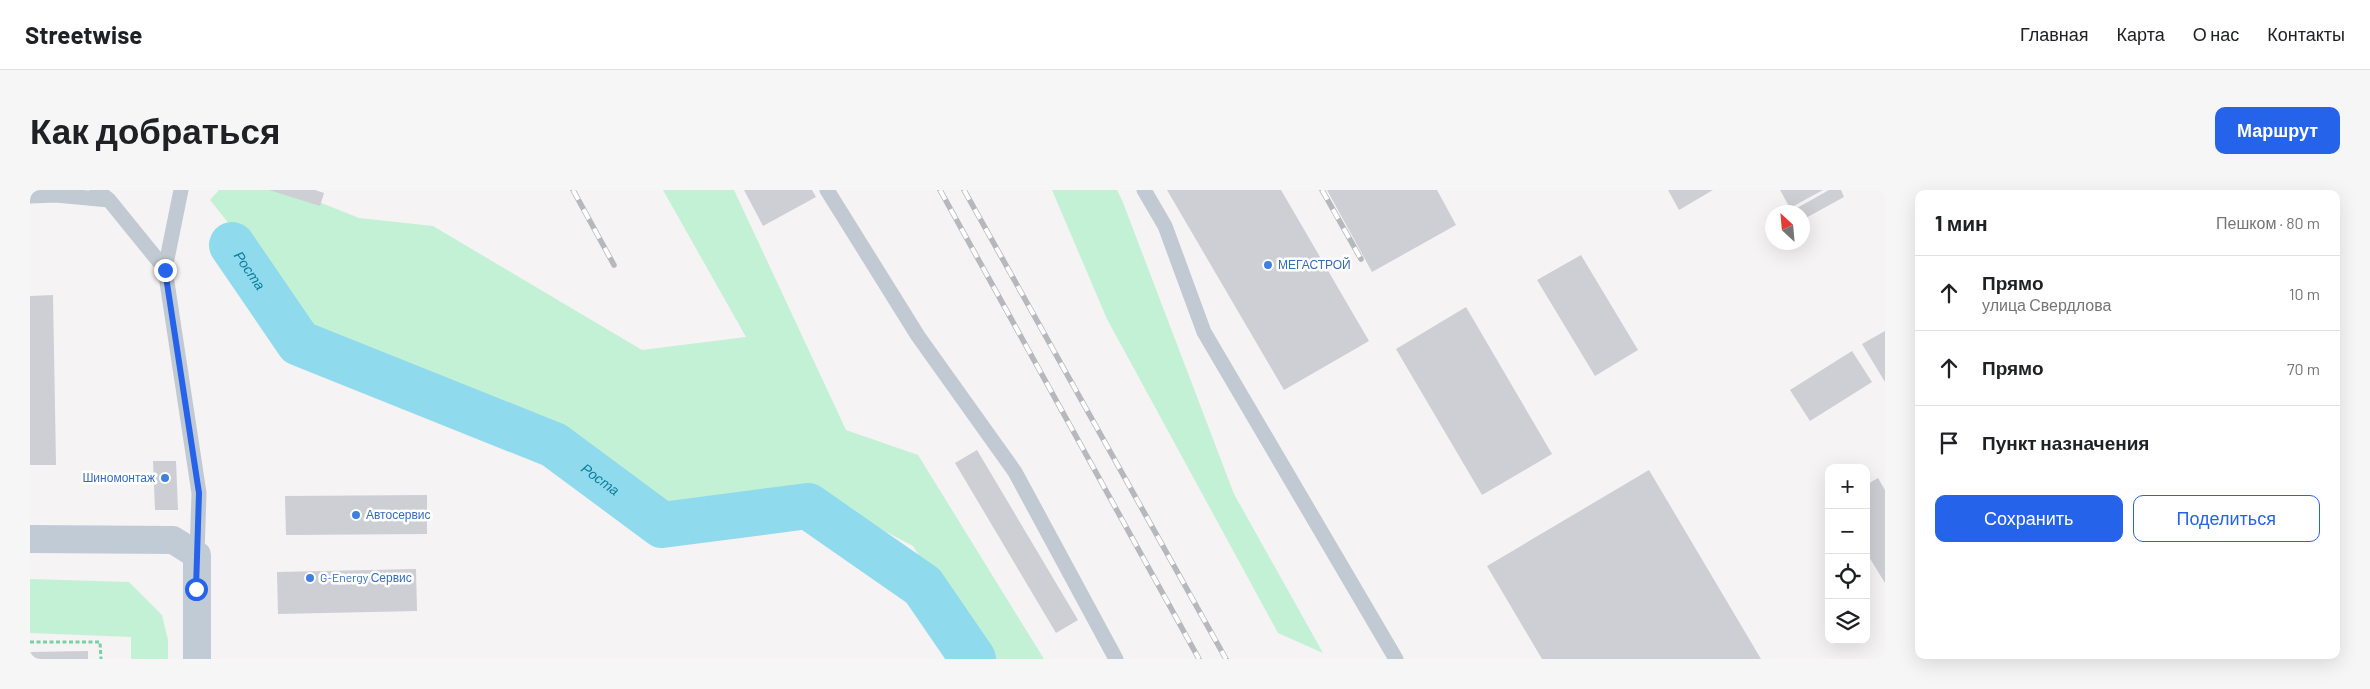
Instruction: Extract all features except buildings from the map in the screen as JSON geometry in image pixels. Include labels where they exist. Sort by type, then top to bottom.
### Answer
[{"type":"street","points":[[30,539],[173,540],[197,555],[197,659]]},
{"type":"lane","points":[[97,190],[109,200],[165,270]]},
{"type":"lane","points":[[181,190],[165,270],[199,493],[197,555]]},
{"type":"lane","points":[[827,190],[918,336],[1015,472],[1116,659]]},
{"type":"lane","points":[[1144,190],[1165,226],[1204,332],[1396,659]]},
{"type":"lane","points":[[30,196],[56,195],[109,200]]},
{"type":"path","points":[[30,642],[100,642],[101,659]]},
{"type":"green space","points":[[219,190],[289,190],[359,218],[433,226],[642,350],[746,337],[663,190],[734,190],[846,430],[918,455],[1044,659],[985,659],[913,546],[807,490],[667,511],[553,435],[338,360],[210,200]]},
{"type":"green space","points":[[1052,190],[1117,190],[1234,494],[1323,653],[1278,633],[1107,319]]},
{"type":"green space","points":[[30,579],[129,582],[162,615],[168,640],[168,659],[131,659],[131,637],[30,633]]},
{"type":"waterway","name":"Роста","points":[[232,245],[299,343],[554,445],[662,525],[808,506],[923,586],[973,659]]},
{"type":"railway","points":[[573,190],[614,265]]},
{"type":"railway","points":[[940,190],[1199,659]]},
{"type":"railway","points":[[964,190],[1226,659]]},
{"type":"railway","points":[[1322,190],[1361,259]]},
{"type":"place","name":"МЕГАСТРОЙ","points":[[1268,265]]},
{"type":"place","name":"Шиномонтаж","points":[[165,478]]},
{"type":"place","name":"Автосервис","points":[[356,515]]},
{"type":"place","name":"G-Energy Сервис","points":[[310,578]]},
{"type":"route","points":[[165,270],[199,493],[196,589]]}]
